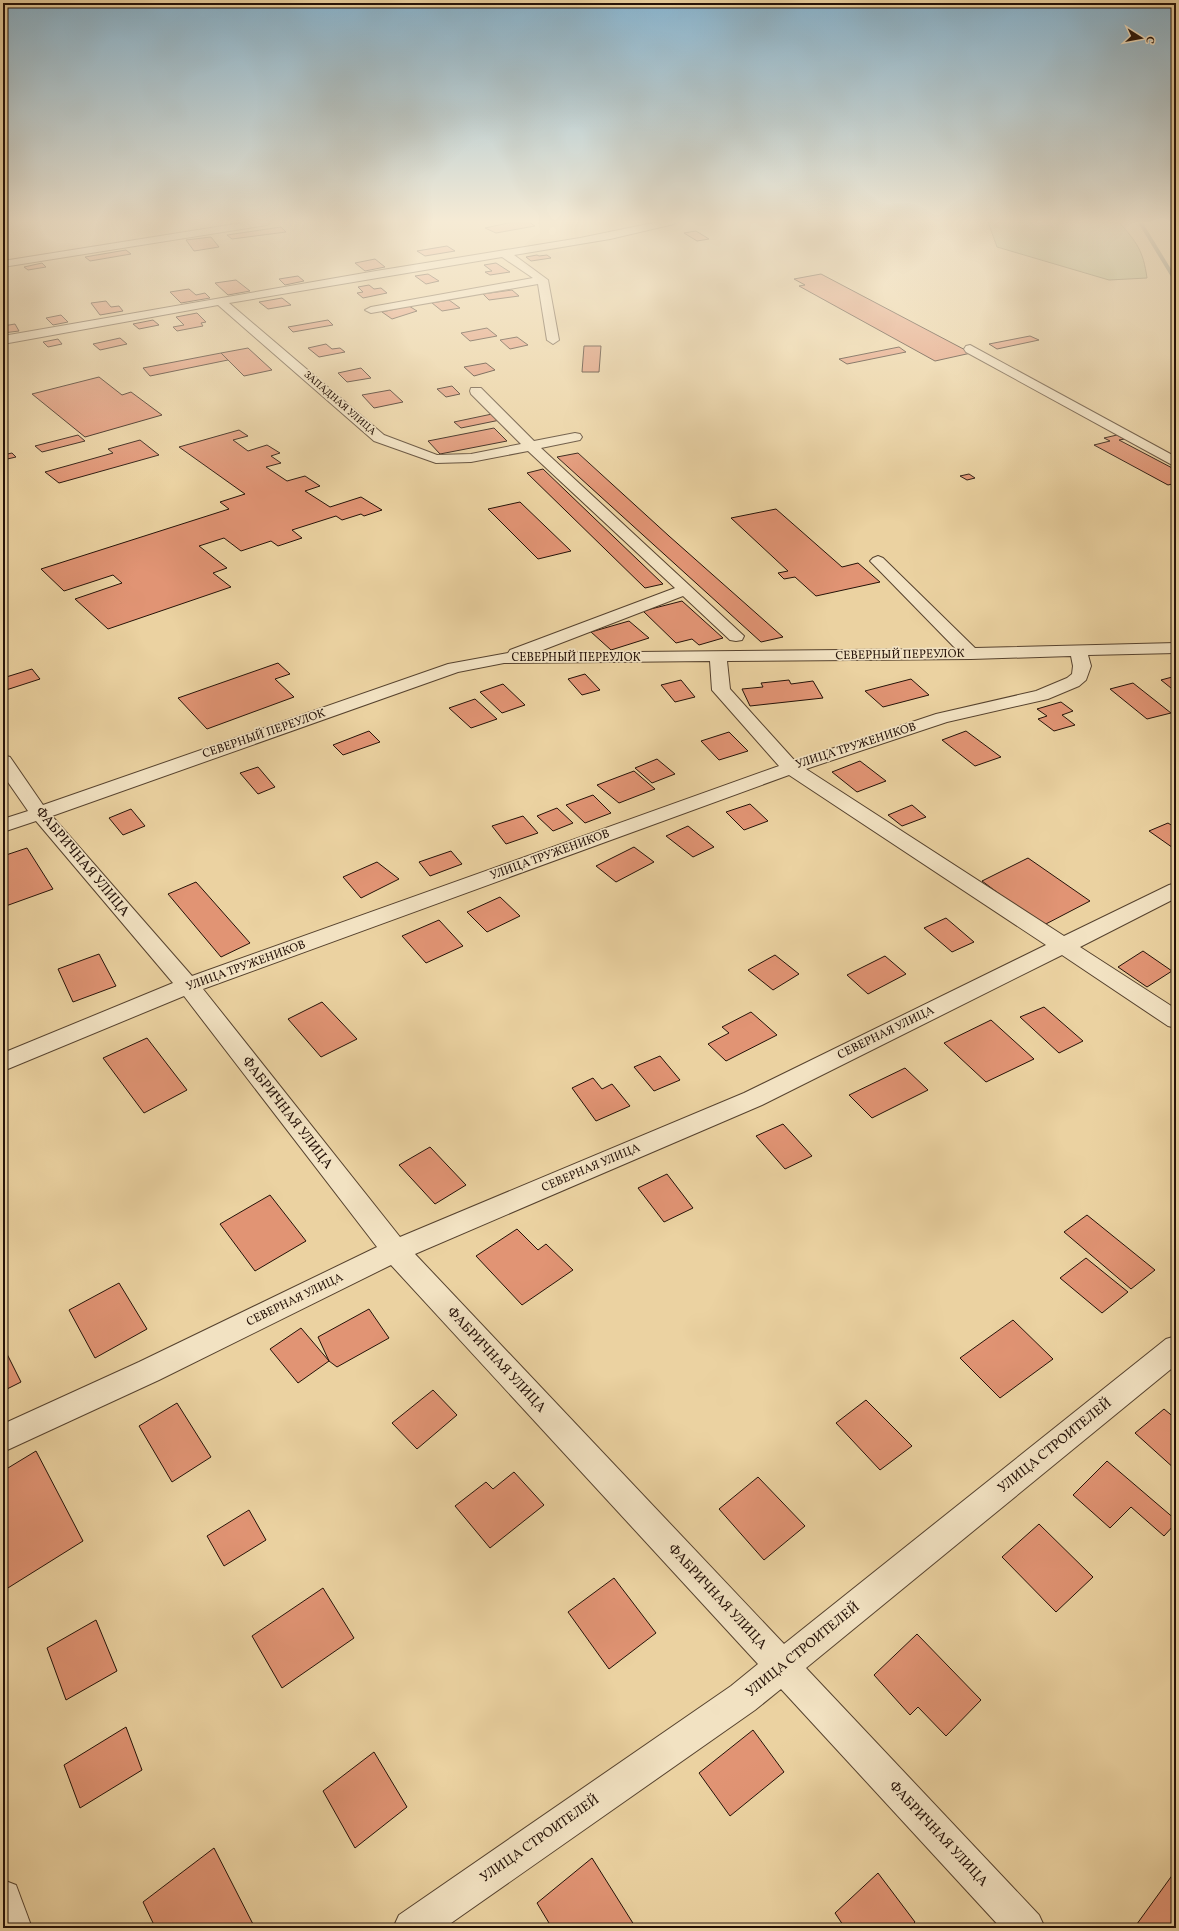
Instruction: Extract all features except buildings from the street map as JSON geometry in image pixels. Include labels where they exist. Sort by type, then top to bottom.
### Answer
[{"type":"street","points":[[3,340],[158,312]]},
{"type":"street","name":"ЗАПАДНАЯ УЛИЦА","points":[[233,312],[379,438],[436,459],[471,458],[575,437]]},
{"type":"street","points":[[548,312],[553,340]]},
{"type":"street","points":[[970,349],[1176,464]]},
{"type":"street","points":[[476,391],[531,446],[686,588],[736,636]]},
{"type":"street","points":[[878,561],[971,654]]},
{"type":"street","points":[[504,658],[686,588]]},
{"type":"street","name":"СЕВЕРНЫЙ ПЕРЕУЛОК","points":[[3,826],[454,668],[504,658],[971,654],[1176,648]]},
{"type":"street","name":"УЛИЦА ТРУЖЕНИКОВ","points":[[3,1062],[188,986],[792,768],[942,718],[1042,695],[1065,686],[1080,676],[1082,666],[1079,652]]},
{"type":"street","points":[[718,657],[721,690],[792,768],[1061,946],[1176,1020]]},
{"type":"street","name":"ФАБРИЧНАЯ УЛИЦА","points":[[3,761],[39,813],[188,986],[395,1251],[781,1667],[1026,1928]]},
{"type":"street","name":"СЕВЕРНАЯ УЛИЦА","points":[[3,1438],[149,1371],[395,1251],[753,1099],[1176,890]]},
{"type":"street","name":"УЛИЦА СТРОИТЕЛЕЙ","points":[[412,1928],[743,1698],[1176,1348]]},
{"type":"street","points":[[3,1898],[13,1928]]}]
